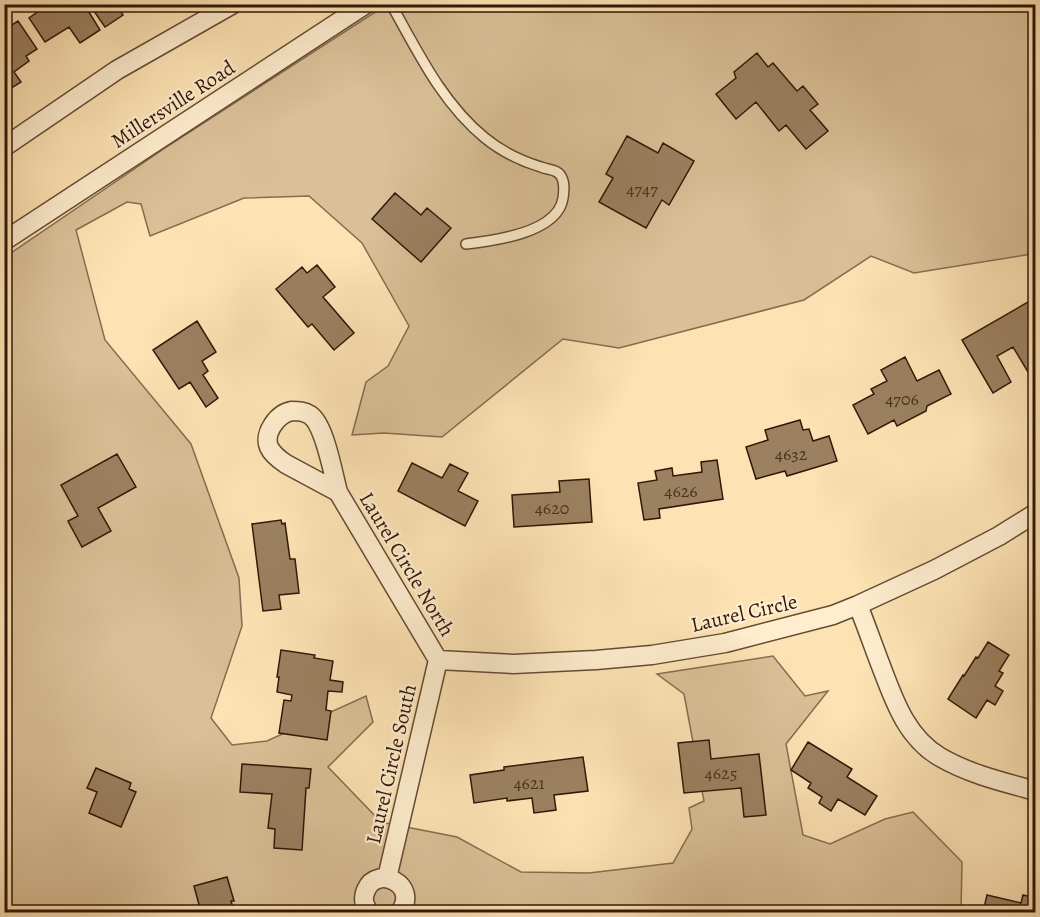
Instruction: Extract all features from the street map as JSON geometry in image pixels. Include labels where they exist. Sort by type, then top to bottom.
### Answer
[{"type":"street","points":[[4,147],[117,70],[233,4]]},
{"type":"street","name":"Millersville Road","points":[[4,241],[366,4]]},
{"type":"street","name":"Laurel Circle North","points":[[338,492],[286,464],[270,448],[268,438],[271,429],[286,412],[302,411],[310,414],[320,427],[338,492],[438,660]]},
{"type":"street","name":"Laurel Circle","points":[[438,660],[522,663],[597,660],[652,655],[725,643],[833,615],[858,605],[934,570],[999,536],[1035,513]]},
{"type":"street","points":[[858,605],[897,708],[918,740],[941,758],[976,774],[1035,791]]},
{"type":"street","name":"Laurel Circle South","points":[[387,878],[438,660]]},
{"type":"street","points":[[369,912],[364,900],[368,886],[373,881],[387,878],[396,881],[403,889],[405,903],[400,912]]},
{"type":"lane","points":[[391,4],[426,66],[447,99],[463,118],[486,138],[512,155],[542,168],[557,171],[562,178],[564,194],[560,209],[538,227],[522,234],[488,242],[466,244]]},
{"type":"shaded area","points":[[386,5],[1035,5],[1035,249],[1026,255],[914,273],[871,256],[804,300],[619,348],[563,339],[442,437],[384,433],[352,435],[366,382],[388,366],[409,326],[362,243],[309,196],[244,198],[150,236],[141,204],[127,202],[76,230],[105,340],[191,444],[239,578],[242,626],[211,718],[232,745],[267,741],[366,696],[373,722],[328,767],[381,822],[457,837],[521,872],[589,873],[673,863],[692,829],[689,808],[704,801],[684,694],[657,674],[773,656],[805,696],[828,691],[786,744],[803,835],[830,844],[885,819],[913,812],[962,862],[961,912],[5,912],[5,257],[171,144]]},
{"type":"building","points":[[49,4],[84,4],[100,30],[80,43],[69,27],[45,42],[29,18]]},
{"type":"building","points":[[89,4],[116,4],[123,15],[105,27]]},
{"type":"building","points":[[18,21],[37,49],[26,56],[29,61],[14,72],[21,82],[5,92],[4,30]]},
{"type":"building","points":[[757,53],[768,67],[773,63],[797,91],[803,86],[818,104],[810,110],[828,131],[806,149],[786,125],[779,131],[756,102],[736,119],[716,94],[736,78],[734,72]]},
{"type":"building","points":[[627,136],[658,153],[663,143],[694,161],[669,205],[662,200],[646,228],[599,202],[613,178],[606,174]]},
{"type":"building","points":[[395,193],[421,215],[427,208],[451,228],[421,262],[372,219]]},
{"type":"building","points":[[317,265],[335,287],[323,297],[354,333],[334,350],[312,324],[308,327],[276,289],[302,267],[307,273]]},
{"type":"building","points":[[1035,298],[1036,334],[1031,337],[1036,344],[1036,368],[1028,372],[1013,347],[997,356],[1011,382],[993,393],[962,340]]},
{"type":"building","points":[[197,321],[216,352],[202,361],[208,371],[203,375],[218,398],[206,407],[190,382],[179,389],[153,350]]},
{"type":"building","points":[[905,357],[917,381],[939,370],[951,394],[927,406],[926,411],[897,426],[894,420],[868,434],[853,405],[874,394],[871,389],[887,381],[881,370]]},
{"type":"building","points":[[800,420],[803,430],[809,429],[813,441],[829,436],[837,461],[787,476],[785,471],[756,479],[746,447],[768,440],[765,430]]},
{"type":"building","points":[[117,454],[136,487],[98,508],[111,531],[82,547],[68,521],[78,516],[61,485]]},
{"type":"building","points":[[717,460],[723,499],[659,509],[660,518],[644,520],[638,483],[657,480],[655,471],[672,468],[673,476],[702,472],[701,462]]},
{"type":"building","points":[[412,463],[442,478],[450,464],[468,473],[458,491],[478,501],[465,526],[398,491]]},
{"type":"building","points":[[589,479],[592,522],[514,527],[512,495],[560,492],[559,481]]},
{"type":"building","points":[[281,520],[282,524],[285,523],[290,559],[295,559],[299,593],[279,595],[281,609],[263,611],[252,524]]},
{"type":"building","points":[[988,642],[1009,655],[999,671],[1003,673],[995,686],[1003,691],[995,705],[987,700],[976,718],[948,699]]},
{"type":"building","points":[[281,650],[315,655],[314,658],[333,661],[330,680],[343,682],[342,692],[328,691],[326,710],[331,711],[327,740],[279,733],[284,700],[291,701],[292,695],[277,692]]},
{"type":"building","points":[[709,740],[711,759],[759,754],[766,815],[744,817],[741,788],[684,793],[678,743]]},
{"type":"building","points":[[808,742],[852,769],[847,777],[877,796],[865,815],[838,799],[831,811],[819,803],[822,797],[808,788],[811,783],[791,770]]},
{"type":"building","points":[[583,757],[588,791],[554,795],[556,810],[534,813],[532,798],[507,801],[507,798],[474,803],[470,775],[504,770],[504,767]]},
{"type":"building","points":[[242,764],[311,769],[309,788],[306,788],[302,850],[274,848],[275,829],[268,828],[272,794],[240,792]]},
{"type":"building","points":[[96,768],[131,783],[129,789],[136,792],[121,827],[89,813],[97,792],[87,788]]},
{"type":"building","points":[[227,877],[234,901],[231,901],[234,912],[201,912],[194,886]]},
{"type":"building","points":[[987,895],[1021,903],[1023,895],[1036,898],[1036,912],[983,912]]}]
